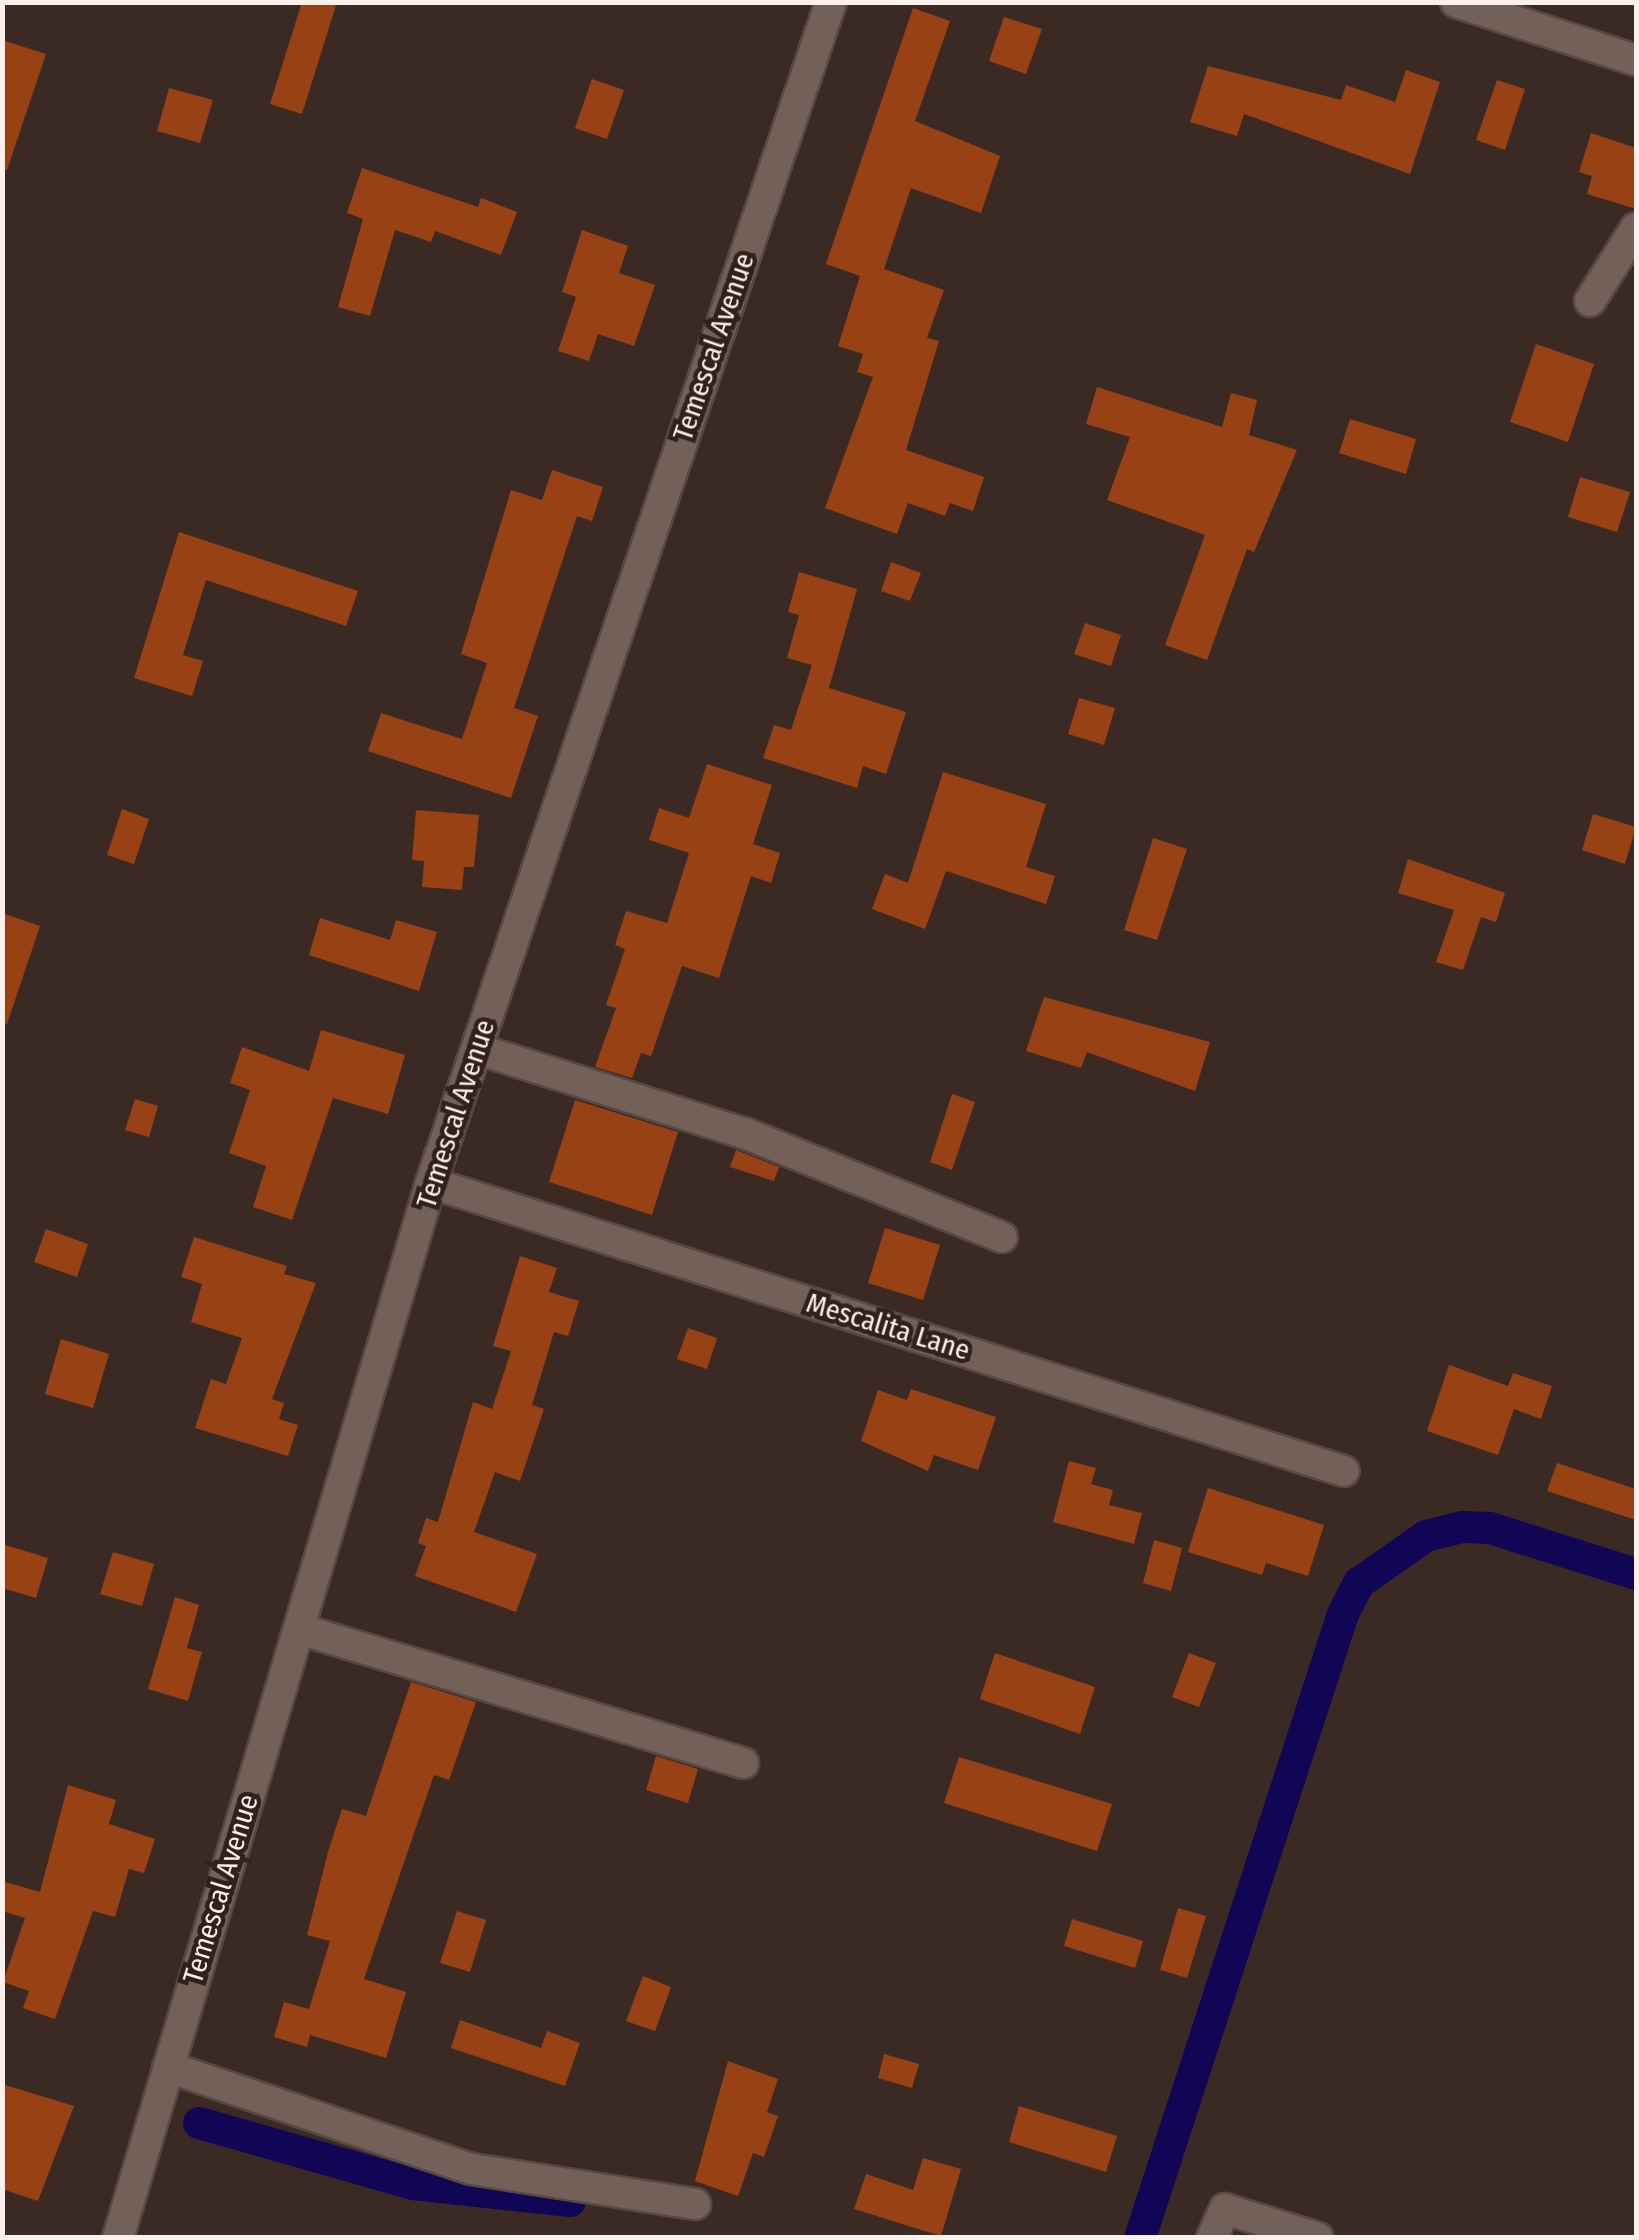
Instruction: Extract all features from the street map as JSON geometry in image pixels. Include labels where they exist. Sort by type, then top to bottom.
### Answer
[{"type":"street","name":"Temescal Avenue","points":[[118,2238],[432,1183],[831,2]]},
{"type":"street","points":[[1456,2],[1636,60]]},
{"type":"street","points":[[1590,301],[1636,228]]},
{"type":"street","points":[[477,1050],[728,1128],[913,1196],[1002,1236]]},
{"type":"street","name":"Mescalita Lane","points":[[432,1183],[1344,1470]]},
{"type":"street","points":[[299,1629],[743,1763]]},
{"type":"street","points":[[168,2068],[471,2169],[695,2204]]},
{"type":"street","points":[[1212,2238],[1226,2209],[1318,2238]]},
{"type":"building","points":[[302,2],[337,2],[302,114],[270,104]]},
{"type":"building","points":[[913,8],[950,21],[915,121],[1000,156],[981,213],[911,188],[884,269],[944,290],[927,338],[939,341],[906,450],[984,477],[973,511],[950,503],[945,516],[908,503],[897,534],[825,508],[873,377],[857,372],[863,354],[838,346],[860,276],[826,264]]},
{"type":"building","points":[[1004,17],[1042,29],[1026,74],[989,61]]},
{"type":"building","points":[[2,40],[46,54],[7,170],[2,170]]},
{"type":"building","points":[[1208,66],[1341,100],[1346,85],[1395,102],[1406,70],[1440,82],[1410,174],[1244,114],[1237,136],[1190,122]]},
{"type":"building","points":[[592,79],[624,90],[607,139],[575,128]]},
{"type":"building","points":[[1497,80],[1525,89],[1505,150],[1476,140]]},
{"type":"building","points":[[169,88],[213,100],[200,143],[157,131]]},
{"type":"building","points":[[1591,133],[1636,148],[1636,209],[1587,194],[1592,176],[1579,172]]},
{"type":"building","points":[[362,168],[478,207],[481,198],[517,212],[501,255],[435,231],[431,242],[395,230],[370,316],[338,307],[363,219],[347,213]]},
{"type":"building","points":[[582,230],[628,246],[619,273],[655,285],[634,346],[598,334],[589,361],[558,351],[576,297],[562,292]]},
{"type":"building","points":[[1536,344],[1594,364],[1568,442],[1510,422]]},
{"type":"building","points":[[1097,387],[1222,427],[1231,393],[1257,400],[1249,435],[1297,450],[1254,552],[1247,549],[1207,660],[1165,645],[1205,535],[1107,500],[1130,437],[1086,424]]},
{"type":"building","points":[[1350,419],[1416,439],[1406,474],[1339,453]]},
{"type":"building","points":[[552,470],[603,487],[592,521],[577,516],[514,708],[538,716],[511,798],[368,751],[381,713],[462,739],[487,663],[461,654],[511,490],[542,500]]},
{"type":"building","points":[[1580,477],[1630,492],[1617,532],[1568,517]]},
{"type":"building","points":[[179,532],[358,591],[346,626],[206,580],[183,655],[203,661],[192,696],[134,678]]},
{"type":"building","points":[[891,562],[921,573],[910,601],[881,591]]},
{"type":"building","points":[[799,572],[857,589],[829,688],[906,712],[886,774],[863,766],[857,788],[763,758],[774,725],[791,730],[812,665],[787,658],[799,615],[788,612]]},
{"type":"building","points":[[1085,623],[1121,635],[1111,666],[1074,654]]},
{"type":"building","points":[[1079,698],[1115,708],[1104,745],[1068,734]]},
{"type":"building","points":[[707,764],[772,785],[753,844],[780,853],[771,883],[751,876],[719,978],[682,966],[651,1056],[641,1053],[632,1078],[595,1067],[616,1008],[606,1005],[625,949],[615,945],[626,911],[667,923],[689,853],[649,840],[659,808],[689,818]]},
{"type":"building","points":[[943,772],[1046,804],[1026,867],[1055,876],[1046,904],[946,871],[925,929],[872,909],[885,874],[908,883]]},
{"type":"building","points":[[122,809],[149,819],[134,864],[107,855]]},
{"type":"building","points":[[416,810],[479,815],[474,867],[464,867],[462,890],[422,887],[424,861],[412,860]]},
{"type":"building","points":[[1593,814],[1636,827],[1625,864],[1582,850]]},
{"type":"building","points":[[1153,838],[1187,849],[1157,940],[1124,930]]},
{"type":"building","points":[[1408,859],[1505,893],[1496,922],[1481,917],[1463,970],[1436,962],[1454,910],[1398,893]]},
{"type":"building","points":[[2,913],[40,926],[7,1024],[2,1023]]},
{"type":"building","points":[[320,918],[390,940],[396,920],[437,932],[419,991],[309,955]]},
{"type":"building","points":[[1044,997],[1210,1042],[1195,1091],[1087,1052],[1081,1068],[1026,1051]]},
{"type":"building","points":[[321,1030],[405,1055],[388,1114],[333,1098],[292,1220],[253,1207],[266,1166],[229,1153],[250,1090],[230,1083],[242,1047],[309,1071]]},
{"type":"building","points":[[952,1094],[975,1102],[952,1170],[930,1162]]},
{"type":"building","points":[[135,1099],[158,1106],[149,1137],[125,1130]]},
{"type":"building","points":[[575,1100],[678,1132],[652,1215],[549,1182]]},
{"type":"building","points":[[736,1150],[779,1167],[774,1181],[730,1167]]},
{"type":"building","points":[[885,1228],[940,1245],[923,1300],[868,1283]]},
{"type":"building","points":[[46,1229],[88,1244],[77,1277],[34,1262]]},
{"type":"building","points":[[194,1237],[287,1266],[284,1274],[316,1283],[272,1399],[284,1403],[279,1419],[298,1425],[288,1456],[195,1428],[211,1379],[226,1384],[242,1338],[191,1322],[202,1284],[181,1277]]},
{"type":"building","points":[[520,1256],[557,1268],[549,1292],[579,1301],[568,1336],[554,1332],[532,1405],[544,1409],[520,1481],[495,1472],[474,1532],[537,1554],[516,1612],[415,1576],[426,1546],[418,1543],[426,1518],[438,1522],[473,1402],[492,1409],[511,1351],[493,1346]]},
{"type":"building","points":[[688,1328],[717,1338],[707,1369],[677,1359]]},
{"type":"building","points":[[61,1339],[109,1354],[93,1408],[45,1394]]},
{"type":"building","points":[[1449,1365],[1508,1386],[1513,1373],[1552,1386],[1541,1419],[1514,1409],[1498,1455],[1427,1431]]},
{"type":"building","points":[[911,1389],[996,1417],[978,1470],[934,1455],[928,1471],[861,1441],[878,1390],[907,1400]]},
{"type":"building","points":[[1069,1461],[1096,1468],[1091,1484],[1113,1490],[1109,1505],[1142,1513],[1134,1544],[1053,1522]]},
{"type":"building","points":[[1557,1463],[1636,1489],[1636,1520],[1547,1491]]},
{"type":"building","points":[[1208,1488],[1324,1525],[1308,1576],[1266,1563],[1262,1575],[1188,1552]]},
{"type":"building","points":[[1154,1540],[1182,1548],[1171,1591],[1143,1583]]},
{"type":"building","points":[[2,1544],[48,1558],[36,1598],[2,1588]]},
{"type":"building","points":[[113,1552],[154,1564],[142,1606],[100,1594]]},
{"type":"building","points":[[175,1597],[199,1605],[187,1648],[202,1652],[188,1701],[148,1689]]},
{"type":"building","points":[[995,1653],[1095,1687],[1080,1734],[980,1699]]},
{"type":"building","points":[[1189,1653],[1216,1663],[1199,1707],[1172,1697]]},
{"type":"building","points":[[411,1682],[476,1702],[449,1780],[434,1775],[364,1979],[406,1992],[386,2058],[310,2035],[307,2047],[274,2037],[284,2002],[309,2009],[330,1941],[307,1935],[328,1852],[342,1809],[366,1816]]},
{"type":"building","points":[[656,1756],[698,1769],[688,1803],[646,1790]]},
{"type":"building","points":[[959,1757],[1112,1804],[1097,1851],[944,1803]]},
{"type":"building","points":[[68,1785],[116,1800],[109,1824],[155,1839],[144,1873],[129,1869],[115,1917],[93,1911],[55,2019],[23,2008],[29,1991],[3,1982],[25,1918],[2,1911],[2,1881],[40,1892]]},
{"type":"building","points":[[1178,1908],[1206,1916],[1187,1978],[1160,1970]]},
{"type":"building","points":[[457,1911],[486,1920],[470,1972],[440,1963]]},
{"type":"building","points":[[1072,1919],[1143,1941],[1135,1968],[1064,1946]]},
{"type":"building","points":[[643,1976],[671,1987],[655,2031],[626,2021]]},
{"type":"building","points":[[460,2020],[541,2048],[547,2031],[580,2043],[565,2086],[451,2048]]},
{"type":"building","points":[[884,2054],[919,2064],[912,2088],[878,2078]]},
{"type":"building","points":[[728,2061],[778,2079],[767,2112],[778,2116],[764,2157],[753,2153],[738,2196],[695,2181]]},
{"type":"building","points":[[2,2084],[74,2106],[38,2201],[2,2189]]},
{"type":"building","points":[[1019,2106],[1117,2136],[1106,2172],[1009,2142]]},
{"type":"building","points":[[923,2158],[961,2169],[941,2236],[854,2209],[866,2174],[913,2190]]},
{"type":"waterway","points":[[1140,2238],[1343,1614],[1359,1583],[1426,1536],[1463,1527],[1490,1528],[1636,1574]]},
{"type":"waterway","points":[[199,2123],[413,2184],[570,2201]]}]
